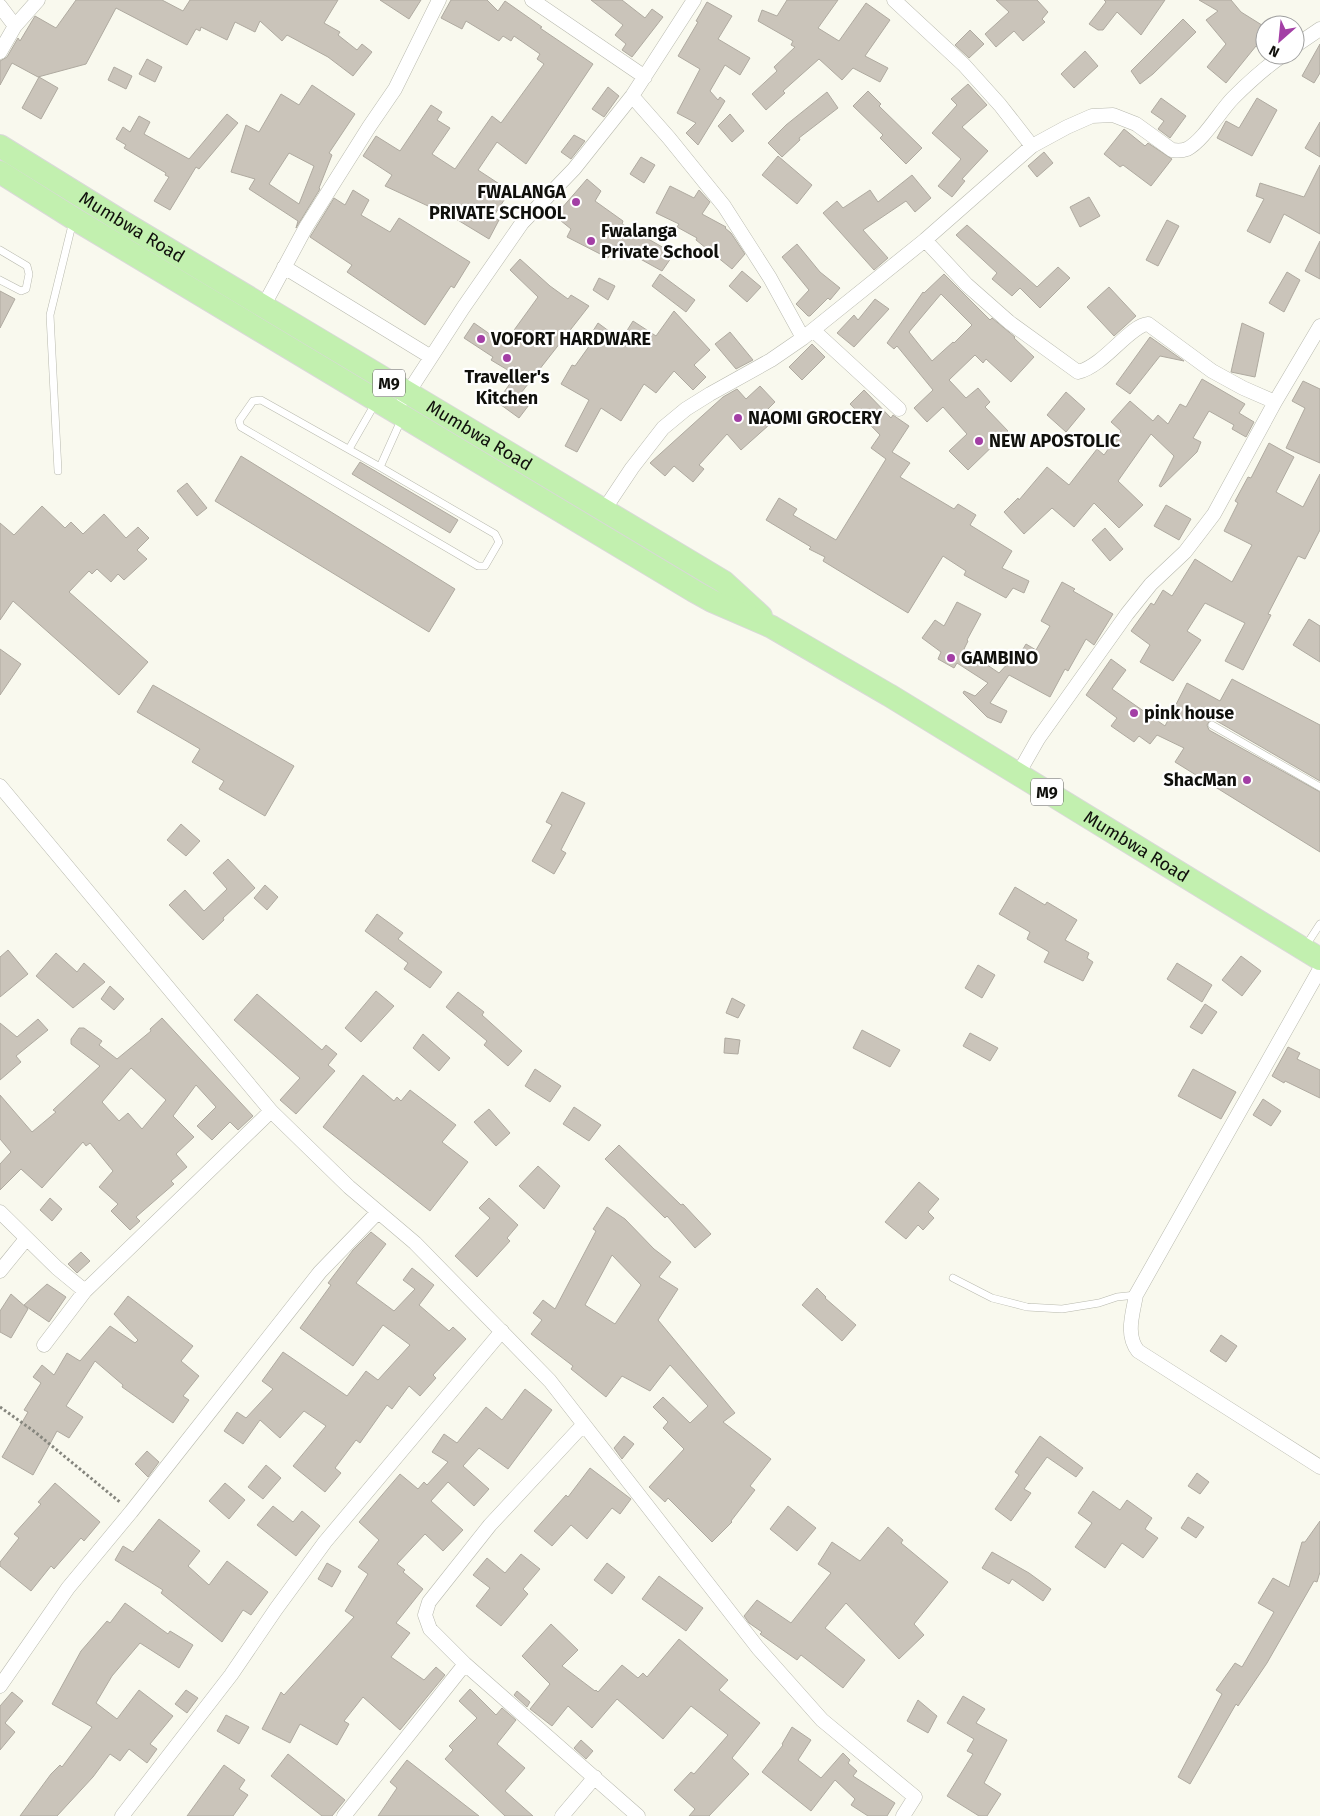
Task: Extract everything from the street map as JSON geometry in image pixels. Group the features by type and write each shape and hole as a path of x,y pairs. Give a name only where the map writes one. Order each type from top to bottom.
{"main road":[{"name":"Mumbwa Road","path":"0,146 264,307 396,405 604,510 724,582 772,627"},
{"name":"Mumbwa Road","path":"0,172 73,218 396,405 712,601 772,627 889,695 1312,954"}],"street":[{"path":"0,52 15,26 38,0"},
{"path":"264,307 299,238 326,193 396,88 439,0"},
{"path":"532,0 645,77"},
{"path":"396,405 522,223 574,169 632,96 694,0"},
{"path":"894,0 964,65 1000,105 1032,146"},
{"path":"0,6 15,26"},
{"path":"1305,39 1320,29"},
{"path":"604,510 632,468 663,428 686,409 771,360 808,334 925,240 1032,146 1092,116 1113,116 1136,124 1172,150 1187,149 1208,129 1233,98 1271,65"},
{"path":"632,96 724,206 808,334 899,409"},
{"path":"925,240 967,285 1009,322 1078,372 1087,370 1096,364 1134,331 1148,324 1212,371 1243,388 1275,402"},
{"path":"284,267 431,357"},
{"path":"1018,774 1038,739 1127,614 1151,584 1185,552 1214,514 1275,402 1320,326"},
{"path":"0,786 272,1111 349,1187 415,1243 550,1381 758,1648 822,1720 915,1798 903,1816"},
{"path":"1320,968 1136,1295 1131,1333 1132,1344 1138,1351 1320,1467"},
{"path":"44,1345 85,1292 272,1111"},
{"path":"0,1212 26,1239 85,1292"},
{"path":"0,1686 68,1588 131,1512 320,1272 378,1212"},
{"path":"0,1271 26,1239"},
{"path":"122,1816 231,1675 325,1542 502,1331"},
{"path":"583,1424 490,1525 429,1602 426,1615 430,1629 466,1664 638,1816"},
{"path":"344,1816 466,1664"},
{"path":"562,1816 595,1777"}],"lane":[{"path":"58,471 50,315 73,218"},
{"path":"0,250 27,266 29,274 26,289 21,291 0,280"},
{"path":"253,400 265,402 348,449 495,534 499,542 485,566 478,566 241,427 239,421 253,400"},
{"path":"348,449 396,405"},
{"path":"380,466 396,405"},
{"path":"1212,725 1320,787"},
{"path":"1312,954 1320,924"},
{"path":"953,1278 992,1298 1027,1307 1062,1309 1099,1303 1117,1297 1136,1295"}],"path":[{"path":"0,1407 36,1432 131,1512"}],"building":[{"path":"76,0 162,0 183,11 190,0 338,0 324,23 340,32 338,35 357,50 362,44 372,52 353,76 328,57 287,35 282,41 260,21 255,32 235,22 227,40 201,27 200,31 196,29 187,45 116,8 86,64 38,77 12,63 0,85 0,61 7,57 18,38 20,41 35,16 56,28"},
{"path":"380,0 421,0 409,19"},
{"path":"451,0 487,0 498,11 505,1 542,27 540,28 593,64 526,164 497,142 478,170 510,191 493,217 499,220 489,239 456,219 385,186 392,175 363,156 376,136 400,151 431,105 442,112 437,120 450,128 432,154 455,169 492,116 501,123 544,64 537,59 540,54 514,36 511,41 503,36 499,41 466,21 462,29 441,18"},
{"path":"591,0 622,0 645,18 652,9 663,17 632,57 622,50 626,44 615,35 623,25"},
{"path":"787,0 838,0 818,28 839,41 866,3 890,20 865,56 888,68 880,82 853,68 842,80 819,59 783,91 785,93 766,110 752,94 777,71 774,67 795,47 791,45 793,41 758,21 762,10 777,16"},
{"path":"996,0 1037,0 1048,12 1042,19 1045,22 1023,41 1014,31 996,47 985,34 1009,12"},
{"path":"1104,0 1165,0 1141,35 1117,12 1103,30 1098,30 1089,24 1106,2"},
{"path":"1199,0 1231,0 1241,12 1255,21 1255,47 1226,83 1207,67 1226,44 1206,20 1218,11"},
{"path":"707,2 732,16 718,39 750,58 740,75 725,65 710,91 718,100 720,97 725,101 698,145 686,133 696,123 677,113 700,69 678,56 698,22 696,21"},
{"path":"1183,19 1196,32 1153,74 1140,84 1131,71"},
{"path":"970,30 984,44 969,58 955,45"},
{"path":"1320,44 1320,73 1314,83 1302,76"},
{"path":"1085,51 1098,66 1074,88 1061,74"},
{"path":"147,59 162,67 155,82 139,74"},
{"path":"114,67 132,76 126,89 108,80"},
{"path":"39,77 58,88 41,119 22,108"},
{"path":"968,84 987,105 962,127 988,151 962,179 965,181 952,197 938,186 961,159 932,133 957,105 951,99"},
{"path":"312,85 355,114 329,153 332,155 320,189 296,228 298,221 249,189 255,179 231,172 246,125 259,132 281,94 299,105","holes":["289,153 314,166 299,204 269,184"]},
{"path":"608,87 619,96 604,117 592,109"},
{"path":"868,91 881,104 879,106 922,148 906,164 880,138 883,135 853,106"},
{"path":"827,92 838,108 799,138 800,140 782,157 768,143 786,125"},
{"path":"1161,98 1186,116 1170,138 1158,129 1164,121 1151,112"},
{"path":"1257,98 1277,110 1252,156 1217,138 1226,121 1239,128"},
{"path":"227,114 238,123 199,169 196,167 170,210 154,201 169,177 165,175 166,173 124,148 126,145 116,139 123,127 130,132 139,116 150,122 144,134 189,159"},
{"path":"730,114 744,131 732,142 718,126"},
{"path":"1320,122 1320,157 1305,148"},
{"path":"1124,129 1145,146 1148,143 1172,159 1151,186 1123,165 1120,167 1104,154"},
{"path":"574,135 585,141 571,159 561,152"},
{"path":"1044,152 1053,163 1037,177 1028,166"},
{"path":"778,156 812,185 797,204 762,175"},
{"path":"641,157 655,165 644,183 630,174"},
{"path":"1320,165 1320,234 1284,214 1270,243 1247,231 1264,199 1256,196 1260,183 1304,197"},
{"path":"912,175 931,198 915,212 906,201 863,230 888,258 874,270 823,213 837,201 843,208 870,190 878,202"},
{"path":"587,179 601,191 595,201 623,221 622,224 671,252 671,258 662,271 615,245 608,258 567,237 571,229 555,216"},
{"path":"670,186 694,198 699,190 710,202 702,214 726,227 745,254 732,269 696,240 697,238 677,227 679,224 656,213"},
{"path":"353,190 369,200 361,215 390,232 399,218 470,262 454,288 451,286 425,325 347,272 352,265 310,237 334,198 345,205"},
{"path":"1089,197 1100,216 1080,227 1070,207"},
{"path":"1167,220 1179,226 1158,266 1146,260"},
{"path":"967,225 1037,287 1058,267 1070,278 1040,308 1020,288 1012,296 992,279 997,273 956,235"},
{"path":"1320,241 1320,279 1305,271"},
{"path":"797,244 820,272 840,288 830,300 828,298 810,316 796,304 809,290 782,257"},
{"path":"520,259 550,286 568,299 571,295 589,306 521,393 532,401 519,418 497,402 516,375 491,360 493,357 464,338 474,323 504,344 538,297 510,270"},
{"path":"742,271 761,287 747,302 729,286"},
{"path":"1287,272 1300,280 1284,312 1269,303"},
{"path":"660,274 695,300 686,312 652,286"},
{"path":"944,274 990,320 992,318 1015,337 1034,357 1011,382 986,359 983,363 975,355 949,380 966,398 978,388 990,402 985,407 1008,431 968,470 949,451 967,434 943,407 927,422 914,408 933,390 897,346 894,349 887,343 924,293","holes":["941,294 972,325 932,361 909,332"]},
{"path":"599,278 615,286 608,300 593,290"},
{"path":"1109,287 1136,316 1114,336 1087,307"},
{"path":"0,291 15,299 0,328"},
{"path":"875,299 889,309 854,347 837,333 854,315 858,320"},
{"path":"674,311 710,350 694,365 706,377 693,390 674,371 656,393 644,384 621,421 601,408 577,452 565,446 589,400 561,384 572,365 575,366 590,345 586,342 598,323 621,340 633,321 656,336"},
{"path":"1242,323 1264,333 1255,377 1231,372"},
{"path":"730,332 753,360 736,369 715,344"},
{"path":"1150,337 1184,361 1160,356 1130,394 1116,384"},
{"path":"812,344 825,357 802,380 789,367"},
{"path":"1202,379 1245,404 1239,413 1254,422 1246,437 1232,429 1234,425 1209,411 1193,438 1201,442 1197,452 1161,487 1159,486 1174,456 1151,434 1118,481 1143,505 1119,528 1094,503 1074,527 1052,508 1024,534 1004,512 1018,498 1019,500 1047,467 1069,485 1097,449 1104,455 1121,431 1111,422 1130,401 1153,421 1158,415 1168,424 1180,404 1186,407"},
{"path":"1303,381 1320,389 1320,463 1286,448 1305,408 1292,401"},
{"path":"760,386 775,402 761,416 769,425 741,450 727,434 699,465 704,469 693,482 674,466 665,476 650,463 723,397 737,389 746,399"},
{"path":"864,390 891,418 893,415 909,426 892,452 910,463 900,477 954,509 958,504 976,515 970,525 1012,551 1002,568 1029,581 1024,593 1013,588 1006,598 964,575 966,571 943,556 908,613 823,561 825,557 809,549 811,547 766,520 779,498 797,509 793,515 836,540 886,459 871,448 880,435 850,404"},
{"path":"1066,392 1085,409 1066,432 1047,415"},
{"path":"1269,443 1294,457 1276,492 1303,507 1320,474 1320,530 1305,559 1298,556 1268,614 1271,615 1243,670 1225,661 1245,623 1205,603 1187,631 1201,640 1173,681 1140,662 1150,645 1131,631 1151,603 1154,605 1163,590 1172,596 1195,559 1232,582 1252,545 1224,531 1238,503 1235,501 1248,477 1251,478"},
{"path":"241,456 455,589 429,632 215,501"},
{"path":"360,462 458,520 450,533 352,474"},
{"path":"187,483 207,508 197,516 177,491"},
{"path":"1166,505 1191,519 1179,540 1154,526"},
{"path":"42,506 65,528 71,522 83,534 104,514 126,538 138,527 149,538 137,550 147,559 124,580 118,574 111,582 97,569 92,574 89,571 69,592 148,662 119,695 13,601 0,620 0,523 14,535"},
{"path":"1105,528 1123,549 1110,561 1092,540"},
{"path":"1062,582 1075,589 1073,591 1113,614 1094,645 1086,639 1068,671 1065,669 1050,697 1009,675 990,703 1007,711 1001,723 987,717 963,693 964,691 975,696 988,683 957,663 954,668 938,659 941,652 922,638 935,620 944,626 957,602 981,614 964,649 999,673 1012,659 1015,662 1026,644 1036,650 1050,626 1041,621"},
{"path":"1309,619 1320,626 1320,662 1293,645"},
{"path":"0,649 21,664 0,695"},
{"path":"1111,659 1126,670 1112,689 1165,726 1187,683 1220,701 1232,679 1320,725 1320,781 1215,720 1210,720 1207,725 1209,730 1320,792 1320,852 1175,762 1184,748 1157,735 1150,744 1139,736 1134,742 1111,726 1117,718 1086,695"},
{"path":"153,685 294,766 265,816 219,789 224,781 192,762 200,749 137,712"},
{"path":"562,792 585,803 561,850 566,853 554,874 532,861 552,825 546,822"},
{"path":"181,824 200,841 186,856 167,840"},
{"path":"228,859 255,888 203,940 169,905 185,890 204,911 227,889 213,873"},
{"path":"265,885 278,897 267,910 254,898"},
{"path":"1015,887 1045,905 1047,902 1077,920 1065,940 1089,953 1087,958 1093,962 1083,981 1044,962 1049,952 1027,939 1030,932 999,914"},
{"path":"377,914 403,933 398,939 442,972 430,988 404,969 408,963 365,931"},
{"path":"8,950 28,974 0,997 0,957"},
{"path":"56,953 77,972 84,963 105,982 73,1008 36,976"},
{"path":"1241,956 1261,971 1242,996 1222,980"},
{"path":"1177,963 1212,985 1202,1002 1167,979"},
{"path":"978,965 995,975 982,998 965,988"},
{"path":"110,986 124,999 114,1010 101,999"},
{"path":"376,991 394,1006 361,1042 345,1028"},
{"path":"458,992 484,1012 482,1015 522,1051 508,1066 484,1045 487,1041 446,1007"},
{"path":"257,994 322,1050 326,1045 337,1054 328,1065 335,1071 296,1114 280,1100 300,1078 234,1020"},
{"path":"732,998 745,1005 738,1018 726,1013"},
{"path":"1205,1004 1217,1012 1202,1034 1190,1027"},
{"path":"162,1018 253,1116 238,1130 230,1122 212,1140 197,1126 216,1107 196,1085 173,1116 194,1137 176,1154 187,1167 171,1181 174,1184 136,1217 140,1221 130,1230 111,1211 118,1204 99,1187 113,1171 90,1143 86,1146 83,1142 42,1188 21,1169 0,1190 0,1164 11,1152 0,1139 0,1095 32,1132 56,1112 53,1110 100,1066 71,1044 71,1039 79,1028 84,1028 102,1041 99,1045 117,1059 151,1031 150,1029","holes":["131,1068 166,1100 142,1129 128,1113 119,1121 102,1102"]},
{"path":"38,1019 48,1030 16,1056 21,1062 0,1080 0,1023 17,1037"},
{"path":"862,1030 900,1050 890,1067 853,1048"},
{"path":"970,1033 998,1048 990,1061 963,1046"},
{"path":"423,1034 450,1058 439,1071 413,1048"},
{"path":"725,1038 740,1040 738,1054 724,1053"},
{"path":"1288,1047 1300,1053 1297,1059 1320,1070 1320,1098 1272,1076"},
{"path":"535,1069 561,1086 550,1102 525,1086"},
{"path":"1193,1069 1236,1092 1221,1119 1178,1096"},
{"path":"363,1075 394,1101 397,1097 401,1101 410,1090 456,1125 442,1142 468,1162 430,1211 323,1127"},
{"path":"1263,1099 1281,1111 1271,1126 1253,1115"},
{"path":"574,1107 601,1125 589,1141 563,1124"},
{"path":"489,1109 510,1133 496,1146 474,1122"},
{"path":"619,1145 681,1205 683,1204 711,1234 695,1248 667,1216 665,1218 605,1159"},
{"path":"538,1166 560,1186 544,1209 519,1186"},
{"path":"919,1182 939,1199 928,1212 934,1218 923,1230 918,1225 906,1239 885,1222"},
{"path":"50,1198 62,1209 52,1221 40,1210"},
{"path":"489,1198 518,1225 507,1238 510,1241 477,1277 455,1256 490,1218 479,1208"},
{"path":"607,1207 625,1219 654,1249 671,1262 659,1277 678,1289 658,1320 735,1413 723,1422 771,1459 750,1486 755,1490 732,1522 712,1542 668,1498 665,1502 649,1487 684,1449 663,1428 668,1422 653,1407 663,1397 690,1423 708,1406 670,1365 650,1391 622,1376 606,1397 571,1369 573,1366 531,1334 542,1320 533,1313 543,1300 555,1309 596,1231 593,1229","holes":["612,1255 641,1285 615,1324 585,1305"]},
{"path":"371,1232 386,1244 356,1283 394,1311 415,1289 403,1280 412,1268 434,1285 419,1305 449,1331 453,1327 466,1339 433,1375 436,1378 420,1396 409,1386 392,1409 387,1405 360,1443 356,1440 335,1468 341,1473 325,1492 293,1466 326,1426 304,1411 280,1438 260,1420 243,1444 224,1431 237,1412 246,1418 273,1389 262,1381 283,1352 347,1396 366,1371 378,1380 410,1345 383,1325 353,1366 300,1328 331,1285 328,1283 353,1250"},
{"path":"81,1252 90,1261 77,1273 68,1264"},
{"path":"47,1284 66,1297 49,1322 24,1305"},
{"path":"817,1288 825,1298 856,1325 842,1341 802,1305"},
{"path":"11,1294 28,1309 11,1338 0,1332 0,1311"},
{"path":"128,1296 193,1346 181,1361 199,1376 183,1396 189,1400 173,1423 122,1387 123,1385 95,1361 66,1406 83,1417 69,1438 57,1431 33,1475 2,1457 28,1412 24,1410 41,1383 33,1377 42,1365 54,1375 67,1353 80,1361 110,1326 135,1343 138,1340 114,1314"},
{"path":"1221,1335 1237,1346 1226,1362 1210,1351"},
{"path":"525,1389 552,1410 508,1469 479,1448 463,1466 489,1489 474,1506 448,1482 431,1501 463,1530 443,1551 425,1534 397,1564 405,1570 403,1572 423,1589 396,1623 410,1633 391,1657 424,1680 436,1667 445,1675 400,1730 363,1697 344,1721 349,1724 337,1745 300,1724 290,1743 262,1729 281,1692 284,1695 354,1617 345,1611 368,1574 358,1567 379,1540 359,1522 400,1474 418,1489 424,1482 427,1485 448,1462 432,1452 444,1434 457,1443 486,1407 502,1420"},
{"path":"624,1436 634,1444 622,1459 614,1448"},
{"path":"1040,1436 1083,1468 1076,1477 1047,1457 1024,1489 1031,1493 1011,1521 995,1509 1019,1475 1015,1472"},
{"path":"147,1451 159,1462 148,1477 135,1464"},
{"path":"266,1465 281,1478 263,1499 248,1487"},
{"path":"590,1468 631,1499 620,1514 612,1508 587,1539 571,1525 552,1546 534,1531 566,1495 568,1497"},
{"path":"1197,1473 1209,1482 1200,1494 1188,1486"},
{"path":"55,1483 100,1522 84,1541 81,1538 54,1569 51,1566 31,1591 0,1566 0,1562 19,1538 14,1534 41,1504 38,1502"},
{"path":"225,1483 245,1500 229,1519 209,1501"},
{"path":"1093,1491 1120,1510 1127,1500 1152,1518 1145,1529 1158,1538 1143,1558 1122,1543 1105,1568 1075,1547 1092,1523 1078,1513"},
{"path":"273,1506 293,1522 302,1511 320,1526 296,1556 257,1525"},
{"path":"788,1506 816,1528 797,1551 770,1529"},
{"path":"1188,1517 1204,1527 1196,1538 1181,1528"},
{"path":"159,1519 200,1551 188,1566 209,1585 227,1561 268,1592 251,1615 243,1610 222,1642 161,1593 163,1590 115,1560 123,1546 133,1552"},
{"path":"1320,1521 1320,1572 1317,1582 1314,1581 1267,1663 1238,1706 1236,1704 1190,1784 1178,1777 1222,1694 1216,1690 1235,1663 1242,1667 1274,1612 1258,1603 1273,1578 1289,1587 1302,1542 1305,1542"},
{"path":"888,1527 903,1540 901,1543 948,1582 914,1624 924,1635 899,1659 846,1603 825,1628 865,1660 843,1688 801,1655 797,1660 760,1634 762,1632 749,1623 744,1616 757,1600 791,1623 831,1573 818,1564 832,1542 860,1561"},
{"path":"992,1552 1029,1573 1051,1589 1043,1601 1012,1579 1009,1584 982,1568"},
{"path":"521,1554 540,1569 523,1589 528,1594 501,1626 476,1606 490,1588 473,1575 487,1558 505,1573"},
{"path":"327,1563 341,1571 332,1587 318,1579"},
{"path":"607,1563 625,1577 612,1594 594,1580"},
{"path":"659,1576 703,1608 686,1631 642,1599"},
{"path":"125,1603 168,1634 170,1631 193,1645 179,1668 140,1643 112,1676 96,1703 117,1719 139,1690 173,1716 150,1744 157,1749 147,1763 129,1749 120,1761 110,1754 93,1777 57,1816 20,1816 51,1774 60,1765 62,1767 92,1727 52,1704 81,1651 107,1621 110,1623"},
{"path":"551,1624 578,1650 562,1666 598,1692 622,1665 638,1678 643,1673 647,1677 679,1639 728,1680 719,1690 760,1723 732,1758 749,1774 709,1816 689,1816 695,1809 674,1790 691,1772 694,1774 728,1735 691,1706 663,1739 617,1699 592,1728 568,1706 552,1726 530,1709 550,1684 522,1656"},
{"path":"470,1689 496,1715 502,1708 516,1720 497,1744 525,1768 505,1791 533,1816 505,1816 445,1759 453,1750 449,1746 477,1718 459,1701"},
{"path":"186,1690 198,1698 187,1713 175,1704"},
{"path":"517,1691 530,1702 527,1707 514,1695"},
{"path":"12,1692 23,1701 5,1723 15,1732 0,1750 0,1706"},
{"path":"963,1696 985,1709 976,1723 1007,1740 984,1783 1001,1794 987,1816 979,1816 947,1796 973,1754 967,1751 974,1739 947,1723"},
{"path":"918,1700 937,1716 928,1733 907,1721"},
{"path":"226,1715 249,1727 239,1744 217,1731"},
{"path":"792,1727 811,1740 798,1760 821,1778 843,1753 850,1760 848,1763 857,1771 853,1776 895,1803 887,1816 868,1816 851,1805 855,1799 835,1780 811,1811 762,1772 783,1745"},
{"path":"581,1740 593,1751 586,1759 574,1748"},
{"path":"288,1754 345,1800 332,1816 322,1816 271,1776"},
{"path":"407,1760 479,1816 378,1816 397,1788 390,1782"},
{"path":"224,1765 245,1780 239,1789 248,1795 233,1816 187,1816"}],"place":[{"name":"FWALANGA PRIVATE SCHOOL","path":"576,202"},
{"name":"Fwalanga Private School","path":"591,241"},
{"name":"VOFORT HARDWARE","path":"481,339"},
{"name":"Traveller's Kitchen","path":"507,358"},
{"name":"NAOMI GROCERY","path":"738,418"},
{"name":"NEW APOSTOLIC","path":"979,441"},
{"name":"GAMBINO","path":"951,658"},
{"name":"pink house","path":"1134,713"},
{"name":"ShacMan","path":"1247,780"}]}
